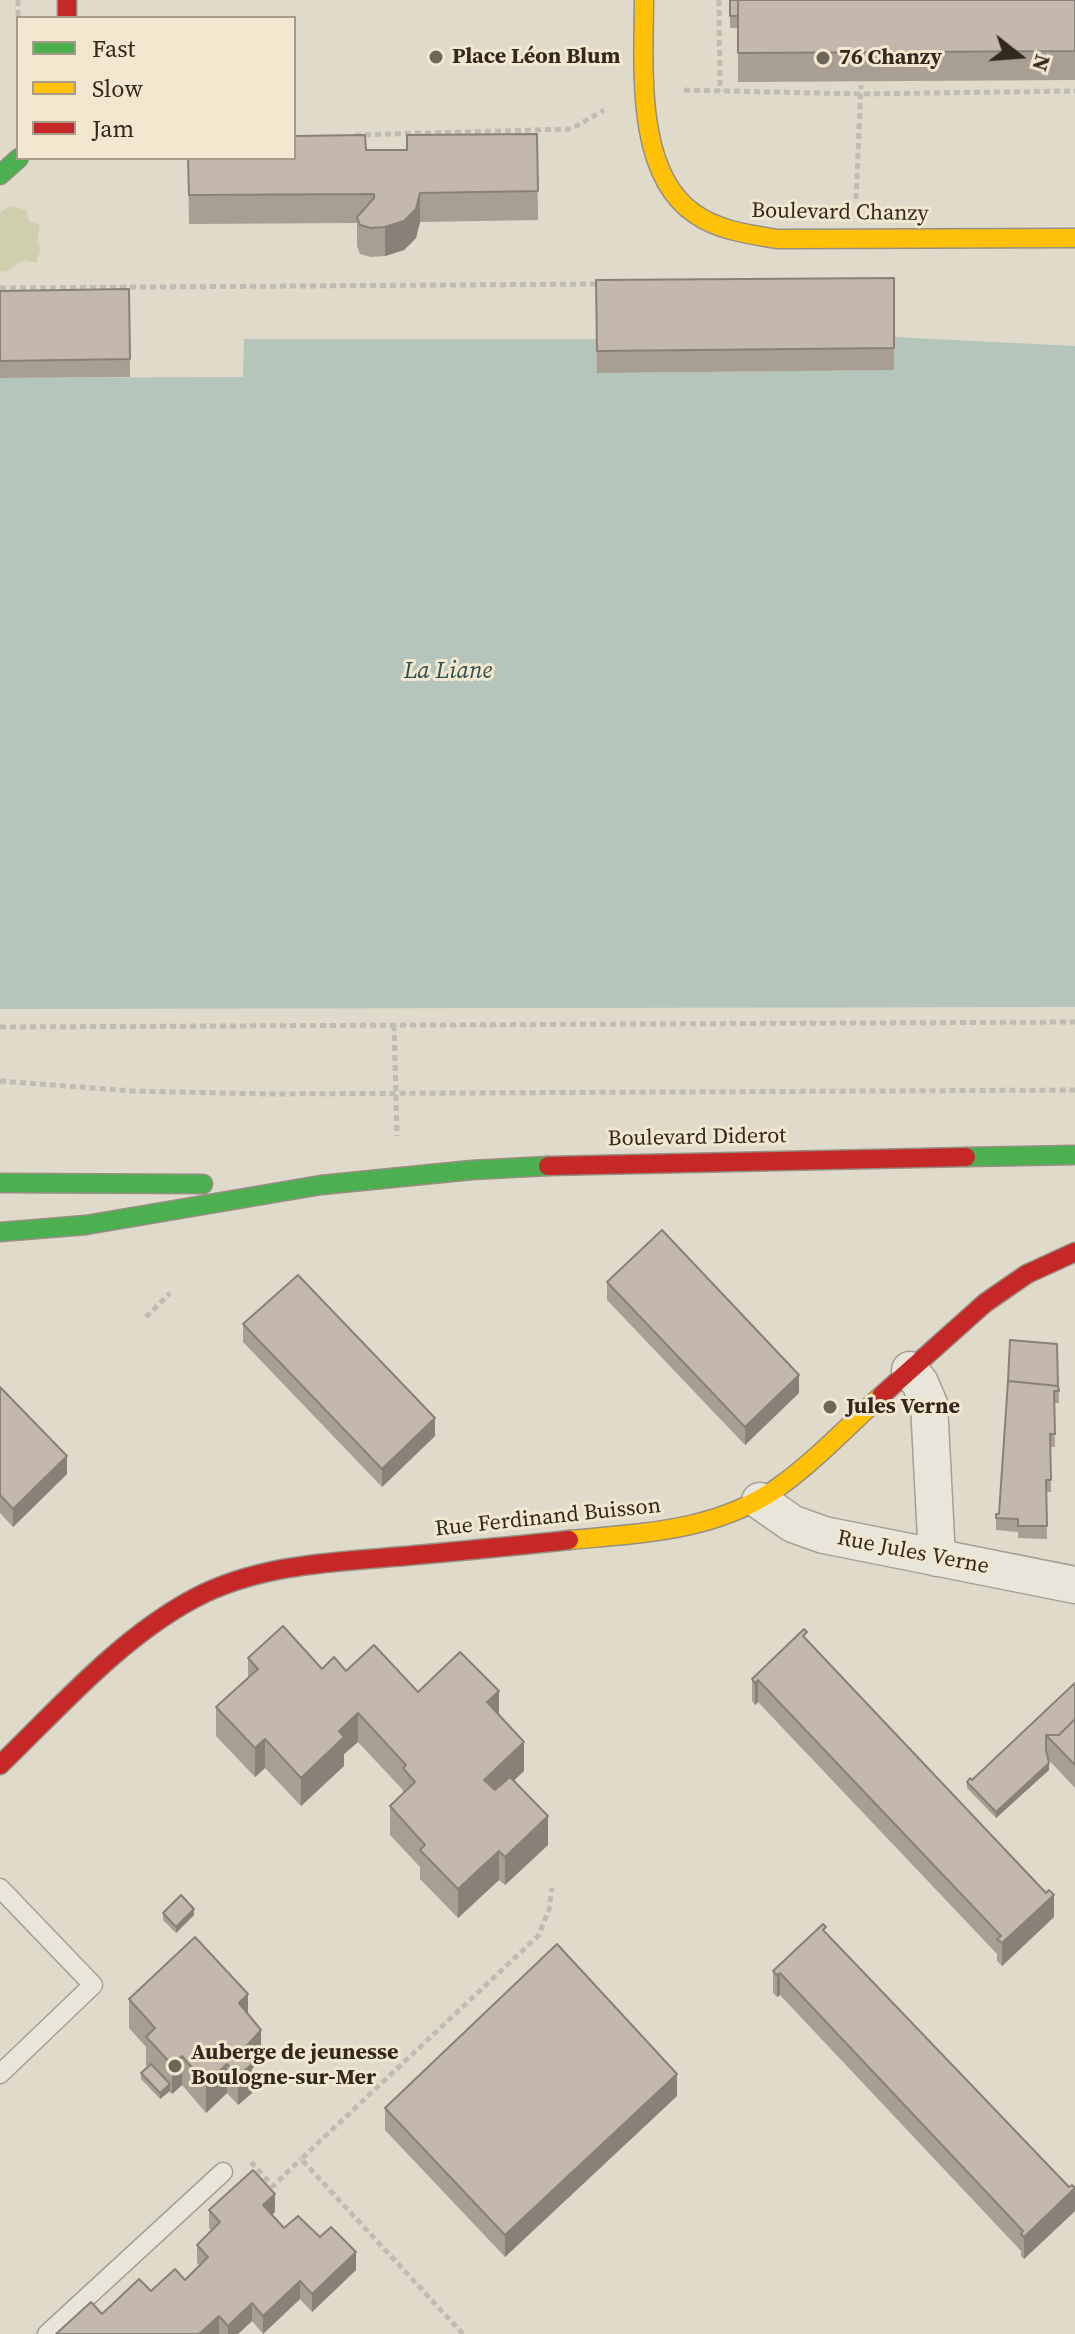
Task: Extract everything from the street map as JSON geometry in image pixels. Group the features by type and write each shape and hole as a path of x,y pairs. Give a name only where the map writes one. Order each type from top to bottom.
{"street":[{"name":"Boulevard Chanzy","path":"644,0 646,128 666,184 677,198 704,220 733,234 753,238 1075,238"},
{"path":"0,175 17,160"},
{"name":"Boulevard Diderot","path":"0,1232 86,1225 321,1185 472,1170 600,1164 1075,1155"},
{"name":"Boulevard Diderot","path":"0,1183 321,1185"},
{"name":"Rue Ferdinand Buisson","path":"0,1765 158,1622 192,1600 239,1580 337,1563 665,1531 728,1516 760,1501 791,1477 966,1319 1006,1288 1047,1263 1075,1252"},
{"path":"910,1370 929,1404 937,1558"},
{"name":"Rue Jules Verne","path":"760,1501 793,1524 824,1535 1075,1585"}],"lane":[{"path":"0,1888 93,1985 0,2074"},
{"path":"47,2334 223,2172"}],"path":[{"path":"719,0 720,91"},
{"path":"854,240 861,85"},
{"path":"340,136 571,129 644,88 861,94 1075,91"},
{"path":"0,288 611,284"},
{"path":"0,1027 1075,1022"},
{"path":"394,1025 399,1177"},
{"path":"0,1081 179,1092 1075,1090"},
{"path":"146,1317 170,1293"},
{"path":"463,2334 301,2159 538,1936 549,1910 552,1888"}],"green space":[{"path":"10,206 26,210 29,221 40,225 37,242 41,249 36,263 24,260 6,272 0,271 0,213"}],"water":[{"name":"La Liane","path":"894,337 1075,346 1075,1007 0,1009 0,378 243,377 244,339 597,339 598,373 894,370"}],"building":[{"path":"730,0 738,0 738,16 730,16"},
{"path":"738,0 1075,0 1075,51 738,53"},
{"path":"537,134 538,191 420,193 416,209 404,221 371,228 360,225 357,217 374,194 189,195 188,160 296,160 296,136 365,135 366,150 407,150 407,135"},
{"path":"894,278 894,348 597,351 596,280"},
{"path":"129,289 130,359 0,361 0,291"},
{"path":"662,1230 799,1375 745,1427 607,1282"},
{"path":"298,1275 435,1418 382,1469 243,1324"},
{"path":"1010,1340 1057,1344 1058,1386 1008,1381"},
{"path":"1008,1381 1058,1386 1059,1391 1054,1391 1055,1434 1050,1434 1051,1480 1046,1480 1047,1526 1018,1526 1018,1519 996,1518 999,1514"},
{"path":"0,1387 67,1456 13,1509 0,1495"},
{"path":"283,1626 322,1669 334,1657 346,1671 374,1645 418,1692 460,1652 499,1691 487,1702 524,1742 484,1780 495,1790 510,1777 548,1816 505,1857 499,1851 458,1889 420,1850 425,1845 390,1806 415,1782 403,1768 406,1765 358,1713 339,1731 344,1737 301,1778 265,1739 255,1748 216,1707 258,1669 248,1658"},
{"path":"804,1629 807,1632 803,1636 1046,1893 1049,1890 1054,1895 1002,1943 997,1939 1001,1936 758,1680 755,1683 752,1679"},
{"path":"1075,1683 1075,1719 1059,1735 1046,1735 1049,1763 996,1812 967,1782"},
{"path":"1075,1719 1075,1765 1046,1735 1059,1735"},
{"path":"181,1895 194,1909 176,1927 163,1913"},
{"path":"823,1924 826,1927 823,1930 1069,2187 1072,2185 1075,2188 1024,2237 1021,2234 1023,2231 780,1973 777,1975 773,1971"},
{"path":"195,1937 248,1994 239,2003 261,2030 242,2051 252,2064 238,2076 227,2064 206,2084 182,2056 172,2065 146,2037 155,2028 129,1999"},
{"path":"557,1944 677,2074 505,2235 385,2108"},
{"path":"151,2064 170,2084 160,2093 141,2073"},
{"path":"253,2170 275,2194 263,2205 284,2228 298,2216 320,2237 331,2227 356,2252 312,2294 300,2281 263,2316 252,2303 228,2326 219,2316 199,2334 56,2334 91,2302 102,2314 139,2279 151,2291 175,2269 185,2280 208,2257 197,2245 220,2222 209,2210"}],"traffic: fast":[{"path":"0,175 17,160"},
{"path":"966,1157 1075,1155"},
{"path":"0,1232 86,1225 321,1185 548,1166"},
{"path":"0,1183 203,1184"}],"traffic: slow":[{"path":"644,0 644,85 652,145 661,172 675,196 705,220 734,231 777,239 1075,238"},
{"path":"569,1540 679,1527 706,1521 756,1501 793,1476 881,1396"}],"traffic: jam":[{"path":"67,0 67,16"},
{"path":"548,1166 966,1157"},
{"path":"881,1396 985,1303 1027,1274 1075,1252"},
{"path":"0,1765 115,1654 166,1615 218,1587 297,1567 569,1540"}],"place":[{"name":"Place Léon Blum","path":"436,57"},
{"name":"76 Chanzy","path":"823,58"},
{"name":"Jules Verne","path":"830,1407"},
{"name":"Auberge de jeunesse Boulogne-sur-Mer","path":"175,2066"}]}
